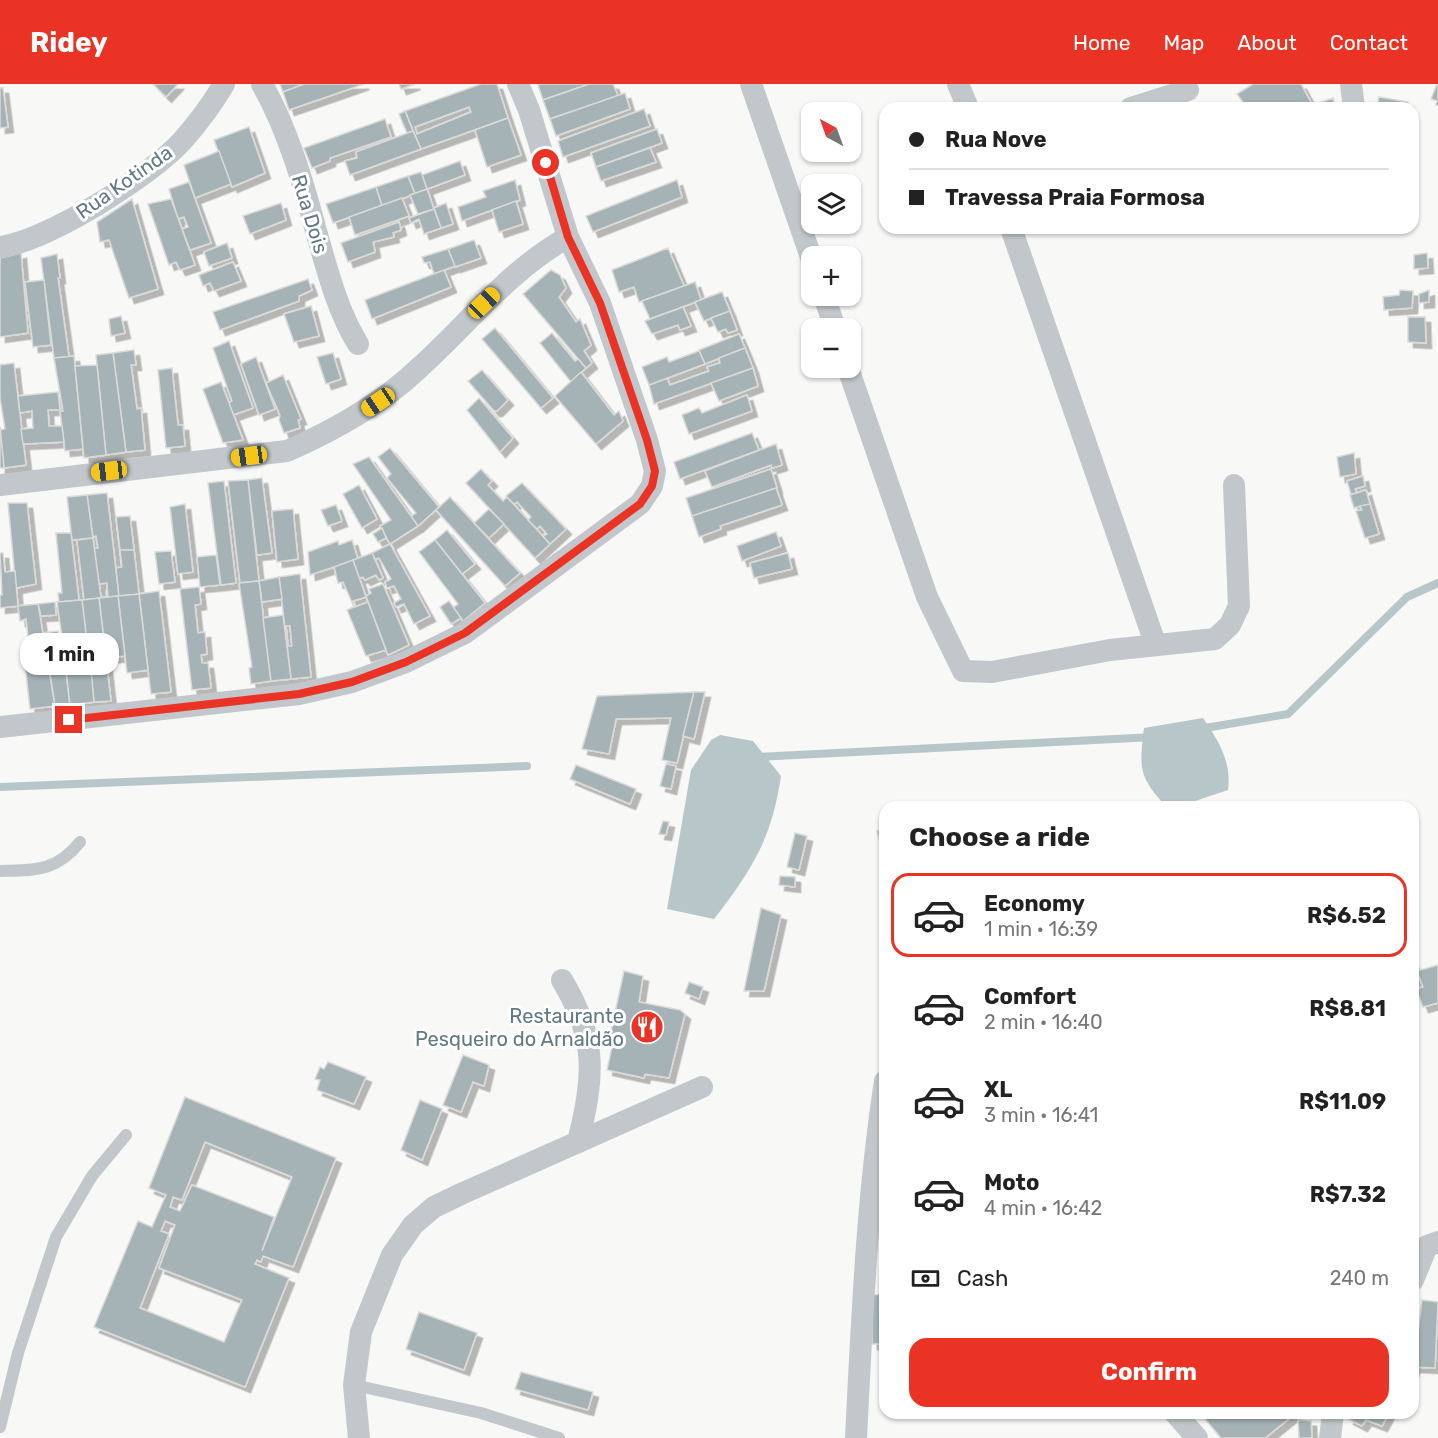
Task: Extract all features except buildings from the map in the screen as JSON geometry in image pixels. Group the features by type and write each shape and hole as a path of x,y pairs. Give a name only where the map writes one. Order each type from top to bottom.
{"street":[{"name":"Rua Kotinda","path":"0,247 39,234 93,208 132,181 182,142 224,84"},
{"name":"Rua Dois","path":"262,84 275,106 313,219 331,283 358,344"},
{"path":"0,727 299,694 352,682 406,662 465,633 640,504 652,486 655,471 647,440 600,303 568,237 529,110 518,84"},
{"path":"751,84 807,246"},
{"path":"958,84 966,102"},
{"path":"1352,84 1354,102"},
{"path":"1150,102 1188,90"},
{"path":"1013,234 1155,643"},
{"path":"0,485 287,451 328,433 378,402 418,370 514,274 541,252 568,237"},
{"path":"851,378 927,597 963,671 992,672 1155,643 1215,639 1230,624 1239,606 1234,485"},
{"path":"562,980 579,1009 587,1037 590,1072 587,1106 578,1142"},
{"path":"358,1438 354,1386 361,1332 392,1255 413,1225 434,1207 452,1198 702,1087"},
{"path":"856,1438 862,1299 879,1121"},
{"path":"1419,1265 1427,1246 1438,1242"},
{"path":"1180,1419 1197,1438"},
{"path":"1330,1438 1332,1419"}],"lane":[{"path":"0,871 38,870 56,865 70,855 80,842"},
{"path":"0,1427 18,1353 56,1237 92,1176 126,1135"},
{"path":"354,1386 481,1413 559,1438"}],"shaded area":[{"path":"1203,718 1223,752 1228,770 1228,790 1195,801 1161,801 1149,785 1142,769 1144,728"},
{"path":"720,735 753,741 781,776 766,836 750,869 714,919 667,909 691,770 711,740"}],"waterway":[{"path":"1199,729 1288,714 1407,597 1438,583"},
{"path":"756,757 1154,737"},
{"path":"0,787 527,766"}],"place":[{"name":"Restaurante Pesqueiro do Arnaldão","path":"647,1027"}],"route":[{"path":"69,720 299,694 352,682 406,662 465,633 640,504 652,486 655,471 647,440 600,303 568,237 546,163"}]}
